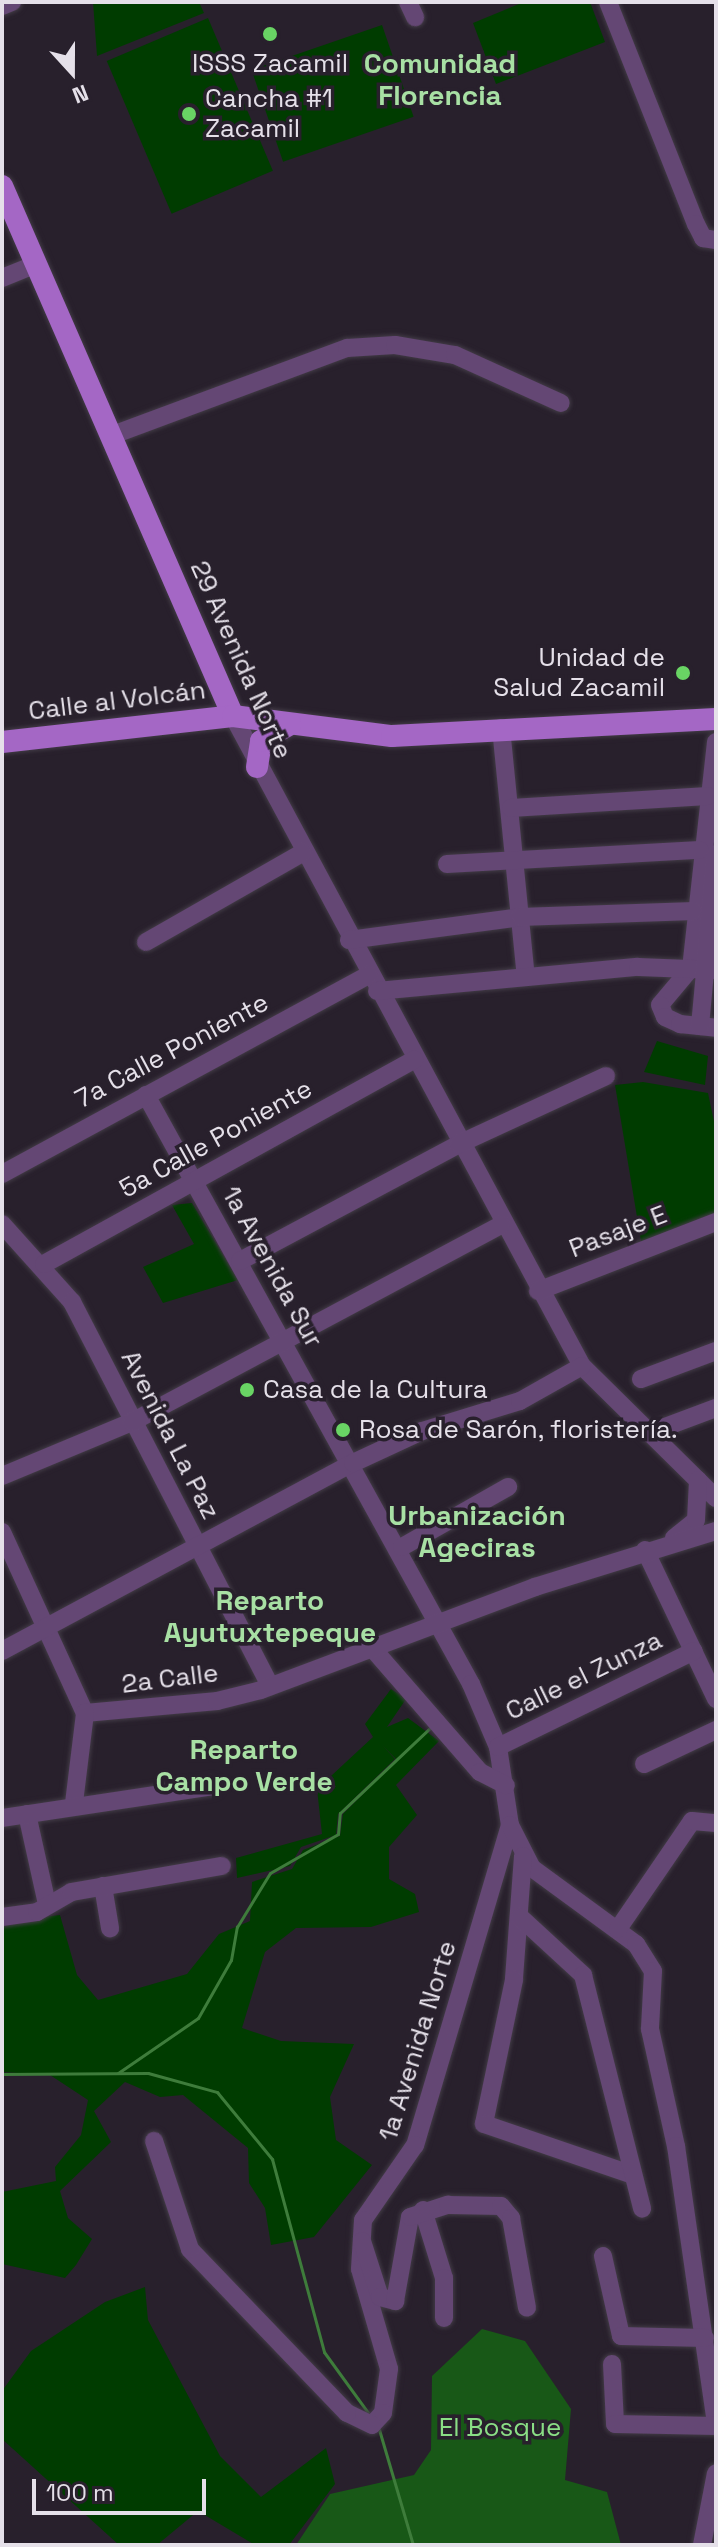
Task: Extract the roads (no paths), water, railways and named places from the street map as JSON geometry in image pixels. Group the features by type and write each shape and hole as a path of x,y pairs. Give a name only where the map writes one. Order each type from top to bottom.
{"main road":[{"name":"29 Avenida Norte","path":"3,190 233,716"},
{"name":"Calle al Volcán","path":"2,742 233,716 392,736 716,719"},
{"path":"257,767 261,741 291,724"}],"street":[{"path":"2,6 12,2"},
{"path":"608,2 696,224 703,238 716,240"},
{"path":"2,278 36,264"},
{"path":"110,436 274,372 347,348 381,346 455,355 561,403"},
{"name":"29 Avenida Norte","path":"233,716 302,853 501,1225 582,1366 716,1498"},
{"path":"501,728 526,977"},
{"path":"704,969 660,1005 665,1017 708,1027 704,969 708,796 716,742"},
{"path":"511,808 708,796"},
{"path":"447,864 516,864 708,852"},
{"path":"146,942 302,853"},
{"path":"349,940 521,917 706,912"},
{"path":"372,983 704,969"},
{"name":"7a Calle Poniente","path":"2,1174 146,1095 372,983"},
{"name":"5a Calle Poniente","path":"44,1264 414,1060"},
{"path":"240,1261 459,1144 606,1076"},
{"name":"1a Avenida Sur","path":"146,1095 353,1463"},
{"name":"Pasaje E","path":"538,1291 716,1222"},
{"name":"Avenida La Paz","path":"2,1224 44,1264 72,1302 270,1686"},
{"path":"2,1476 132,1422 501,1225"},
{"path":"641,1379 716,1351"},
{"path":"2,1651 353,1463 422,1431 520,1401 582,1366"},
{"path":"649,1433 716,1408"},
{"name":"1a Avenida Norte","path":"154,2141 190,2249 347,2413 378,2419 389,2369 360,2269 360,2235 369,2207 415,2145 510,1825 498,1747 402,1547 353,1463"},
{"path":"654,1547 696,1520 698,1480"},
{"path":"402,1547 508,1487"},
{"path":"654,1547 716,1531"},
{"path":"2,1532 85,1713 74,1803"},
{"path":"654,1547 716,1699"},
{"name":"2a Calle","path":"85,1713 217,1701 270,1686 654,1547"},
{"path":"373,1649 480,1772 506,1785"},
{"name":"Calle el Zunza","path":"498,1747 694,1651"},
{"path":"644,1764 716,1730"},
{"path":"2,1818 74,1803 213,1786"},
{"path":"27,1814 47,1904"},
{"path":"618,1929 692,1821 716,1823"},
{"path":"510,1825 523,1856 549,1883 618,1929 653,1971 650,2029 676,2146 716,2425 615,2424 612,2364"},
{"path":"523,1856 520,1917 484,2124 633,2175"},
{"path":"2,1917 103,1886 222,1866"},
{"path":"103,1886 110,1928"},
{"path":"520,1917 583,1975 642,2209"},
{"path":"360,2235 380,2297 395,2301 405,2224 423,2210 501,2206 511,2218 527,2308"},
{"path":"423,2210 444,2278 444,2318"},
{"path":"603,2256 621,2336 705,2338"},
{"path":"702,2545 716,2473"}],"waterway":[{"path":"118,2073 198,2018 231,1960 237,1927 270,1873 338,1834 340,1813 431,1727"},
{"path":"2,2074 148,2073 217,2092 272,2159 324,2352 369,2414"},
{"path":"378,2426 413,2545"}],"place":[{"name":"ISSS Zacamil","path":"270,34"},
{"name":"Cancha #1 Zacamil","path":"189,114"},
{"name":"Unidad de Salud Zacamil","path":"683,673"},
{"name":"Casa de la Cultura","path":"247,1390"},
{"name":"Rosa de Sarón, floristería.","path":"343,1430"}],"district":[{"name":"Comunidad Florencia","path":"440,79"},
{"name":"Urbanización Ageciras","path":"477,1531"},
{"name":"Reparto Ayutuxtepeque","path":"270,1616"},
{"name":"Reparto Campo Verde","path":"244,1765"}],"park label":[{"name":"El Bosque","path":"500,2428"}]}
